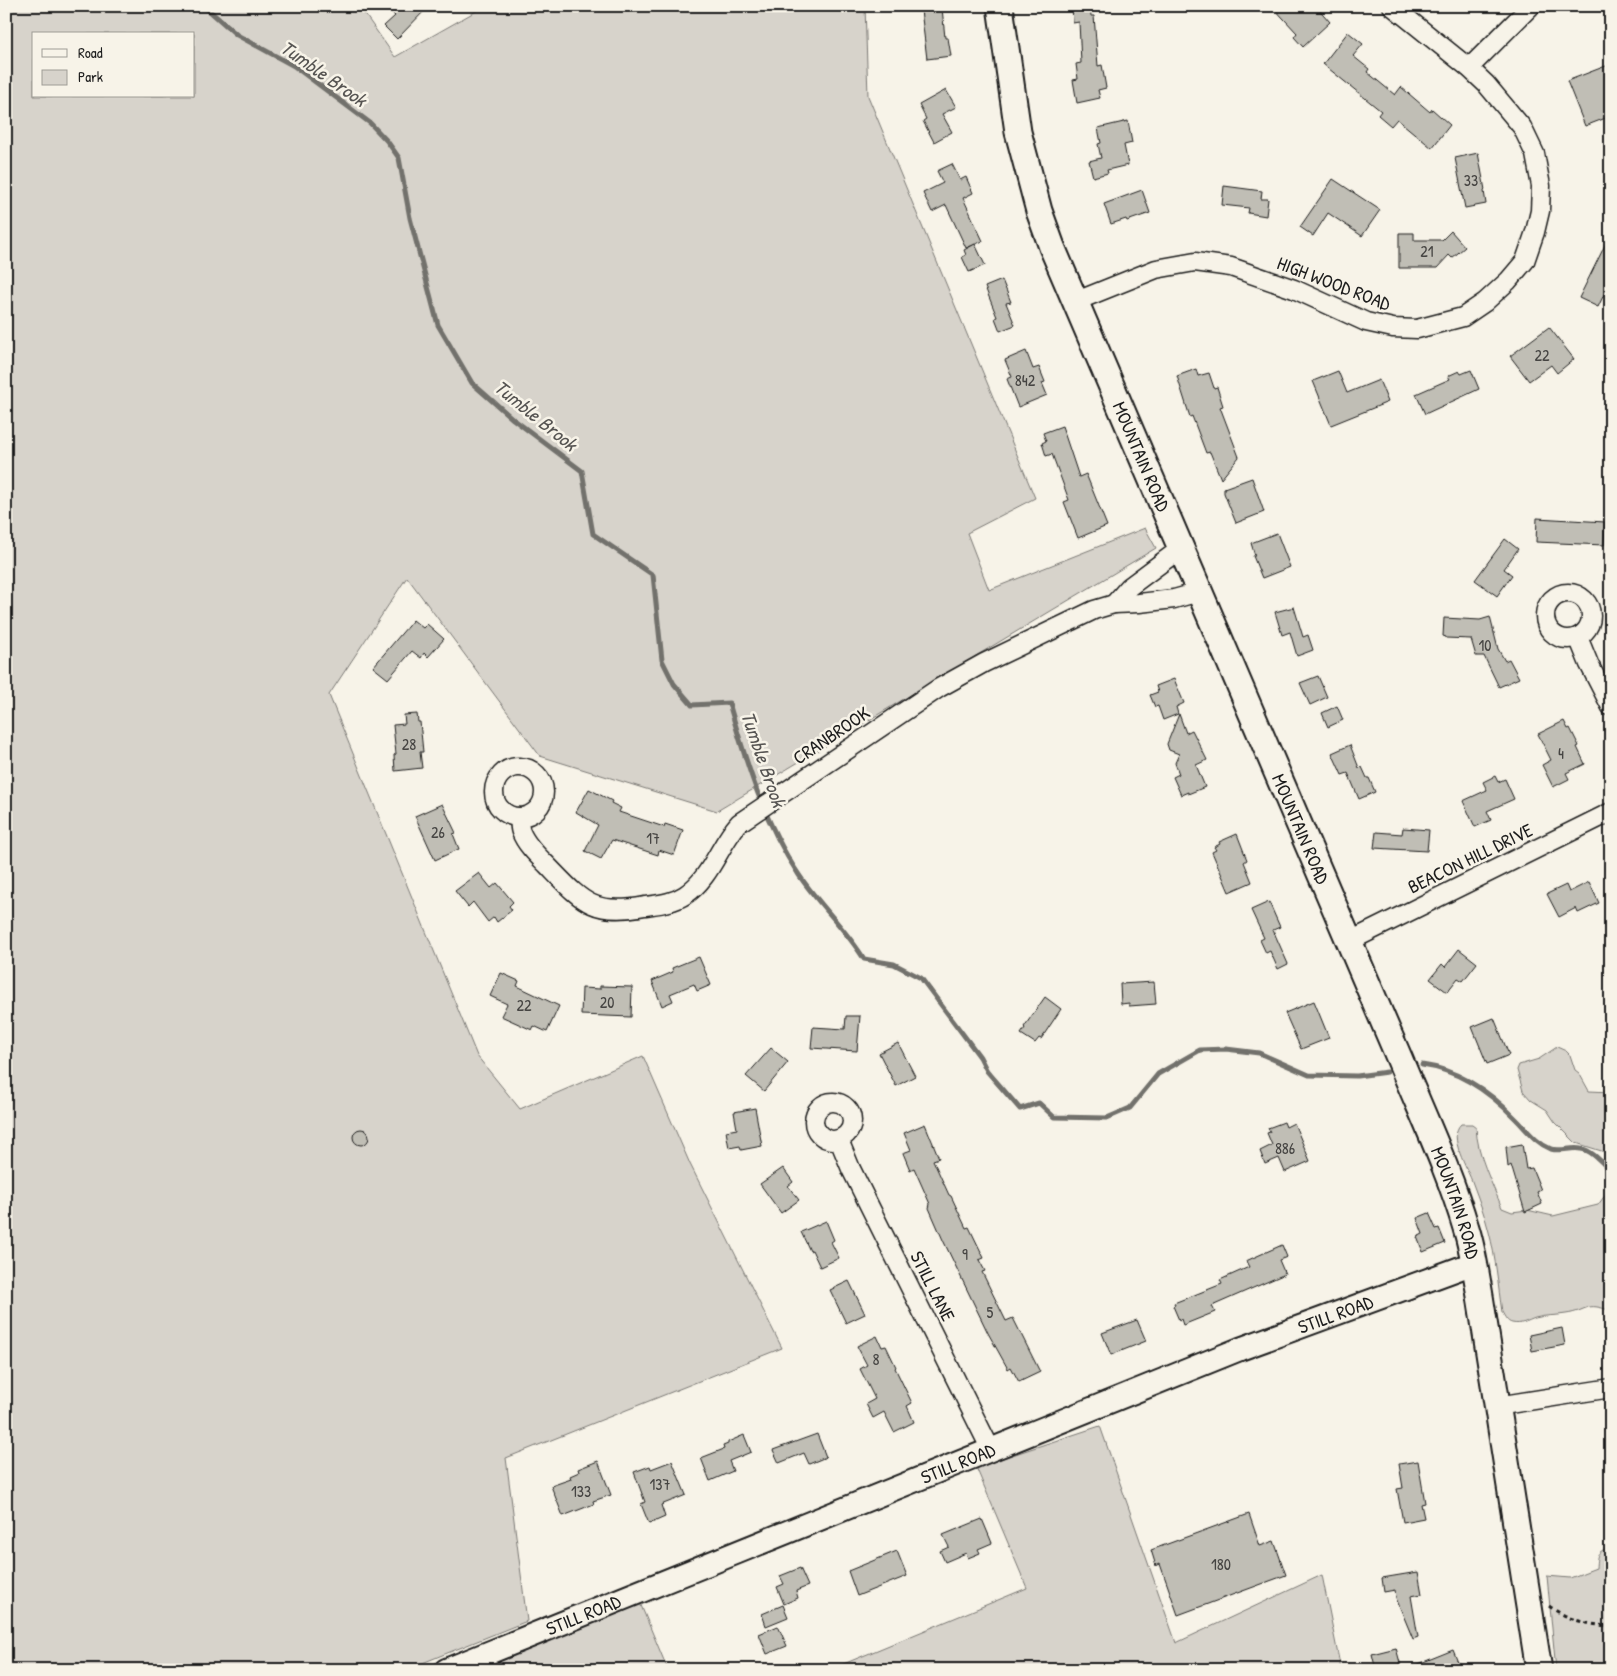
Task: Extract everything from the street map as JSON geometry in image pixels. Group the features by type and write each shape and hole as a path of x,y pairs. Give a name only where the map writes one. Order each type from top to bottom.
{"main road":[{"name":"MOUNTAIN ROAD","path":"1000,6 1018,132 1039,211 1074,302 1451,1182 1467,1230 1498,1406 1539,1670"}],"street":[{"name":"HIGH WOOD ROAD","path":"1074,302 1156,269 1195,262 1231,267 1294,289 1366,322 1394,328 1417,329 1463,317 1508,281 1525,261 1540,211 1541,186 1535,154 1522,127 1469,68 1392,6"},
{"path":"1469,68 1531,6"},
{"name":"CRANBROOK","path":"1114,604 1130,587 1180,548"},
{"name":"CRANBROOK","path":"519,817 520,832 533,850 575,894 602,909 627,910 669,902 682,897 693,889 709,870 730,833 739,823 939,688 984,663 1094,610 1114,604 1174,599 1199,592"},
{"path":"1578,637 1589,664 1611,707"},
{"name":"BEACON HILL DRIVE","path":"1348,942 1611,812"},
{"name":"STILL LANE","path":"839,1140 851,1169 991,1450"},
{"name":"STILL ROAD","path":"446,1670 1240,1349 1474,1263"},
{"path":"1498,1406 1611,1388"}],"path":[{"path":"1528,1599 1542,1601 1556,1612 1584,1624 1611,1626"}],"green space":[{"path":"6,6 359,6 395,57 485,6 865,6 868,96 1035,498 967,533 989,590 1145,528 1156,548 717,811 540,756 407,577 329,695 477,1056 520,1109 643,1056 690,1164 782,1348 506,1458 527,1621 405,1670 6,1670"},
{"path":"1557,1047 1570,1055 1575,1070 1579,1073 1589,1091 1611,1092 1611,1154 1576,1143 1555,1122 1547,1110 1531,1100 1523,1091 1517,1070 1519,1065 1539,1059"},
{"path":"1461,1124 1472,1124 1476,1127 1482,1158 1502,1208 1512,1212 1527,1210 1553,1216 1598,1205 1611,1187 1611,1311 1591,1307 1573,1313 1539,1317 1521,1323 1512,1323 1506,1319 1502,1312 1495,1262 1487,1226 1457,1145 1457,1130"},
{"path":"1100,1426 1176,1643 1322,1575 1341,1670 829,1670 1027,1588 976,1467"},
{"path":"1611,1546 1611,1670 1556,1670 1547,1576 1570,1578 1596,1568 1599,1554"},
{"path":"640,1603 668,1670 475,1670"}],"building":[{"path":"385,6 429,6 397,39 384,26 395,16"},
{"path":"1072,6 1090,6 1091,16 1094,16 1098,66 1102,65 1106,88 1098,90 1100,98 1077,103 1073,80 1078,79 1076,64 1081,63 1079,22 1073,23"},
{"path":"1272,6 1316,6 1330,22 1303,47 1294,37 1297,33"},
{"path":"942,8 945,38 948,38 951,56 927,59 921,10"},
{"path":"1348,32 1363,44 1353,56 1369,69 1367,72 1395,95 1401,87 1430,112 1432,109 1450,125 1432,148 1397,119 1391,126 1378,115 1381,111 1323,64"},
{"path":"1611,64 1611,116 1585,126 1567,81"},
{"path":"946,90 956,107 942,114 952,132 934,142 923,121 926,119 919,105"},
{"path":"1128,121 1132,143 1124,145 1128,165 1107,170 1108,173 1093,177 1089,161 1101,158 1098,144 1101,143 1098,128"},
{"path":"1478,153 1486,204 1465,208 1455,158"},
{"path":"952,164 960,180 966,177 973,193 963,198 983,241 966,248 946,205 932,212 923,193 943,183 937,171"},
{"path":"1333,179 1380,210 1362,236 1328,213 1313,236 1300,227"},
{"path":"1224,186 1262,191 1261,199 1268,199 1266,216 1248,213 1249,208 1222,205"},
{"path":"1142,190 1150,213 1111,224 1104,204"},
{"path":"1451,231 1465,247 1452,258 1449,255 1437,268 1399,268 1399,233 1414,233 1414,240 1442,240"},
{"path":"1611,233 1611,280 1598,307 1579,298"},
{"path":"975,244 985,265 969,272 962,257 966,255 964,250"},
{"path":"1002,280 1011,302 1006,303 1015,325 1000,331 995,318 997,317 985,287"},
{"path":"1549,327 1574,359 1557,373 1551,365 1529,381 1510,356"},
{"path":"1026,351 1033,369 1039,367 1045,382 1042,383 1047,395 1018,407 1007,379 1012,377 1005,360"},
{"path":"1196,369 1198,376 1209,373 1214,388 1217,387 1223,406 1220,407 1239,457 1221,479 1210,452 1206,453 1192,416 1190,417 1177,376"},
{"path":"1471,370 1479,389 1425,414 1416,394 1450,379 1448,376 1459,371 1461,374"},
{"path":"1338,371 1347,393 1379,380 1388,402 1331,425 1313,381"},
{"path":"1062,426 1079,477 1086,474 1107,526 1078,538 1064,502 1069,500 1052,454 1046,456 1042,443 1046,441 1043,433"},
{"path":"1252,478 1264,512 1236,523 1224,493 1224,488"},
{"path":"1537,518 1605,522 1604,545 1536,542"},
{"path":"1277,533 1290,567 1262,578 1253,556 1255,556 1251,543"},
{"path":"1505,539 1518,549 1504,569 1512,575 1497,596 1475,580"},
{"path":"1294,607 1303,637 1308,635 1313,650 1297,656 1290,632 1282,635 1275,612"},
{"path":"1490,617 1498,649 1505,661 1509,659 1519,678 1499,687 1484,656 1476,656 1471,639 1446,638 1443,636 1444,618 1480,620"},
{"path":"413,620 423,628 427,624 444,639 428,657 424,653 421,658 412,651 388,679 373,667"},
{"path":"1318,676 1327,697 1310,705 1300,683"},
{"path":"1174,679 1184,703 1176,707 1178,714 1163,720 1158,706 1155,707 1150,695 1158,692 1156,686"},
{"path":"1337,706 1343,720 1328,727 1322,713"},
{"path":"417,714 418,722 420,722 423,752 420,752 422,768 395,771 394,755 396,754 393,725 405,724 404,715"},
{"path":"1179,714 1186,733 1192,730 1207,760 1196,765 1205,787 1181,795 1173,777 1179,774 1175,763 1179,754 1169,750 1167,744"},
{"path":"1564,721 1568,729 1570,728 1579,746 1577,747 1585,764 1566,773 1569,779 1553,787 1542,765 1551,760 1538,734"},
{"path":"1350,745 1359,768 1362,767 1375,792 1359,799 1348,773 1342,775 1332,753"},
{"path":"1495,776 1498,782 1505,779 1514,799 1487,811 1491,820 1475,827 1463,801 1487,790 1483,782"},
{"path":"589,789 612,801 611,803 621,808 619,812 664,827 665,824 683,830 674,855 659,850 658,855 612,840 601,859 585,851 598,825 576,812"},
{"path":"442,804 456,833 453,834 459,849 435,860 415,816"},
{"path":"1403,828 1429,830 1427,851 1374,848 1376,832 1402,834"},
{"path":"1237,834 1247,860 1244,862 1252,882 1229,892 1212,852 1216,850 1214,847 1220,844 1219,842"},
{"path":"479,873 491,888 497,883 513,902 509,906 512,910 497,922 494,917 488,922 473,902 468,907 455,891"},
{"path":"1589,882 1599,903 1578,913 1576,908 1559,917 1547,894 1566,885 1569,892"},
{"path":"1269,902 1280,927 1273,930 1288,964 1278,969 1270,951 1266,953 1260,940 1264,938 1251,910"},
{"path":"1459,949 1477,963 1463,981 1458,978 1447,992 1430,979 1442,964 1445,967"},
{"path":"699,957 711,985 697,991 694,984 670,994 673,1001 662,1006 652,981 673,972 672,968"},
{"path":"501,973 519,981 517,986 559,1006 547,1032 534,1026 532,1030 501,1016 507,1004 490,996"},
{"path":"1154,982 1156,1004 1129,1006 1129,1003 1121,1004 1120,984"},
{"path":"600,986 632,987 631,1017 581,1015 582,988 600,989"},
{"path":"1045,997 1061,1009 1041,1039 1039,1038 1035,1043 1021,1034"},
{"path":"1314,1001 1329,1038 1301,1049 1285,1013"},
{"path":"846,1016 860,1016 857,1051 811,1048 813,1027 845,1029"},
{"path":"1494,1018 1509,1055 1487,1064 1472,1027"},
{"path":"898,1043 915,1076 896,1086 879,1053"},
{"path":"771,1048 788,1062 764,1091 746,1076"},
{"path":"755,1108 762,1146 741,1150 740,1146 729,1148 726,1131 737,1129 734,1112"},
{"path":"1284,1122 1286,1127 1294,1123 1310,1161 1285,1172 1279,1158 1265,1164 1260,1151 1272,1145 1267,1133 1270,1132 1268,1128"},
{"path":"925,1124 939,1158 933,1160 966,1228 969,1227 984,1258 979,1260 985,1271 982,1272 1006,1321 1013,1318 1040,1372 1019,1382 1011,1367 1008,1369 988,1333 943,1240 914,1168 910,1170 903,1153 911,1150 904,1133"},
{"path":"361,1129 367,1131 369,1137 367,1143 361,1145 355,1143 353,1137 355,1131"},
{"path":"1522,1144 1526,1169 1532,1168 1541,1190 1537,1192 1542,1204 1525,1212 1511,1165 1508,1167 1506,1147"},
{"path":"783,1168 793,1182 788,1186 799,1200 781,1213 760,1184"},
{"path":"1429,1213 1436,1229 1439,1228 1445,1243 1423,1252 1417,1237 1423,1234 1417,1218"},
{"path":"826,1221 834,1240 831,1242 839,1258 820,1267 801,1232"},
{"path":"1282,1245 1287,1257 1279,1260 1285,1274 1212,1306 1215,1312 1183,1325 1181,1319 1179,1320 1173,1306 1175,1305 1174,1303 1222,1284 1220,1280 1249,1267 1246,1261"},
{"path":"849,1281 865,1314 846,1323 830,1290"},
{"path":"1137,1320 1146,1341 1111,1355 1102,1333"},
{"path":"1562,1328 1565,1345 1532,1351 1529,1335"},
{"path":"877,1336 882,1347 886,1346 912,1403 907,1406 914,1422 894,1432 884,1412 873,1418 866,1404 875,1399 860,1369 867,1365 857,1346"},
{"path":"817,1434 826,1457 809,1464 804,1453 779,1463 773,1450"},
{"path":"744,1435 751,1452 729,1461 733,1471 710,1481 701,1458 724,1449 723,1446 728,1444 728,1442"},
{"path":"598,1461 611,1495 593,1501 594,1504 563,1516 551,1486 571,1479 570,1476 579,1472 578,1469"},
{"path":"672,1461 686,1495 661,1505 665,1517 649,1524 641,1504 645,1502 634,1472 650,1466 651,1469"},
{"path":"1418,1461 1425,1503 1421,1504 1424,1518 1403,1522 1397,1489 1403,1488 1399,1464"},
{"path":"1249,1514 1260,1546 1274,1541 1286,1575 1178,1615 1160,1564 1156,1566 1151,1550"},
{"path":"982,1519 992,1543 978,1549 980,1553 968,1558 966,1553 945,1562 940,1551 949,1547 943,1535"},
{"path":"897,1551 907,1576 857,1596 848,1571"},
{"path":"800,1568 808,1586 796,1591 798,1598 784,1604 777,1587 784,1584 780,1576"},
{"path":"1418,1572 1422,1594 1411,1596 1418,1637 1413,1639 1396,1598 1395,1590 1384,1592 1382,1578"},
{"path":"783,1605 788,1617 766,1626 762,1614"},
{"path":"778,1626 787,1646 767,1654 759,1634"},
{"path":"1396,1648 1402,1670 1376,1670 1372,1654"},
{"path":"1453,1650 1461,1670 1406,1670 1406,1669"}],"waterway":[{"name":"Tumble Brook","path":"204,6 237,35 294,66 370,123 387,141 399,158 410,218 438,325 472,383 513,419 582,471 593,534 653,575 662,660 674,684 692,705 729,703 757,792 787,855 807,886 849,937 864,959 894,964 921,978 980,1057 987,1071 1020,1109 1039,1103 1054,1117 1107,1118 1130,1108 1158,1074 1200,1050 1226,1049 1259,1053 1309,1075 1357,1076 1387,1072"},
{"name":"Tumble Brook","path":"1422,1065 1449,1072 1474,1084 1496,1100 1532,1136 1551,1149 1585,1150 1611,1171"}]}
